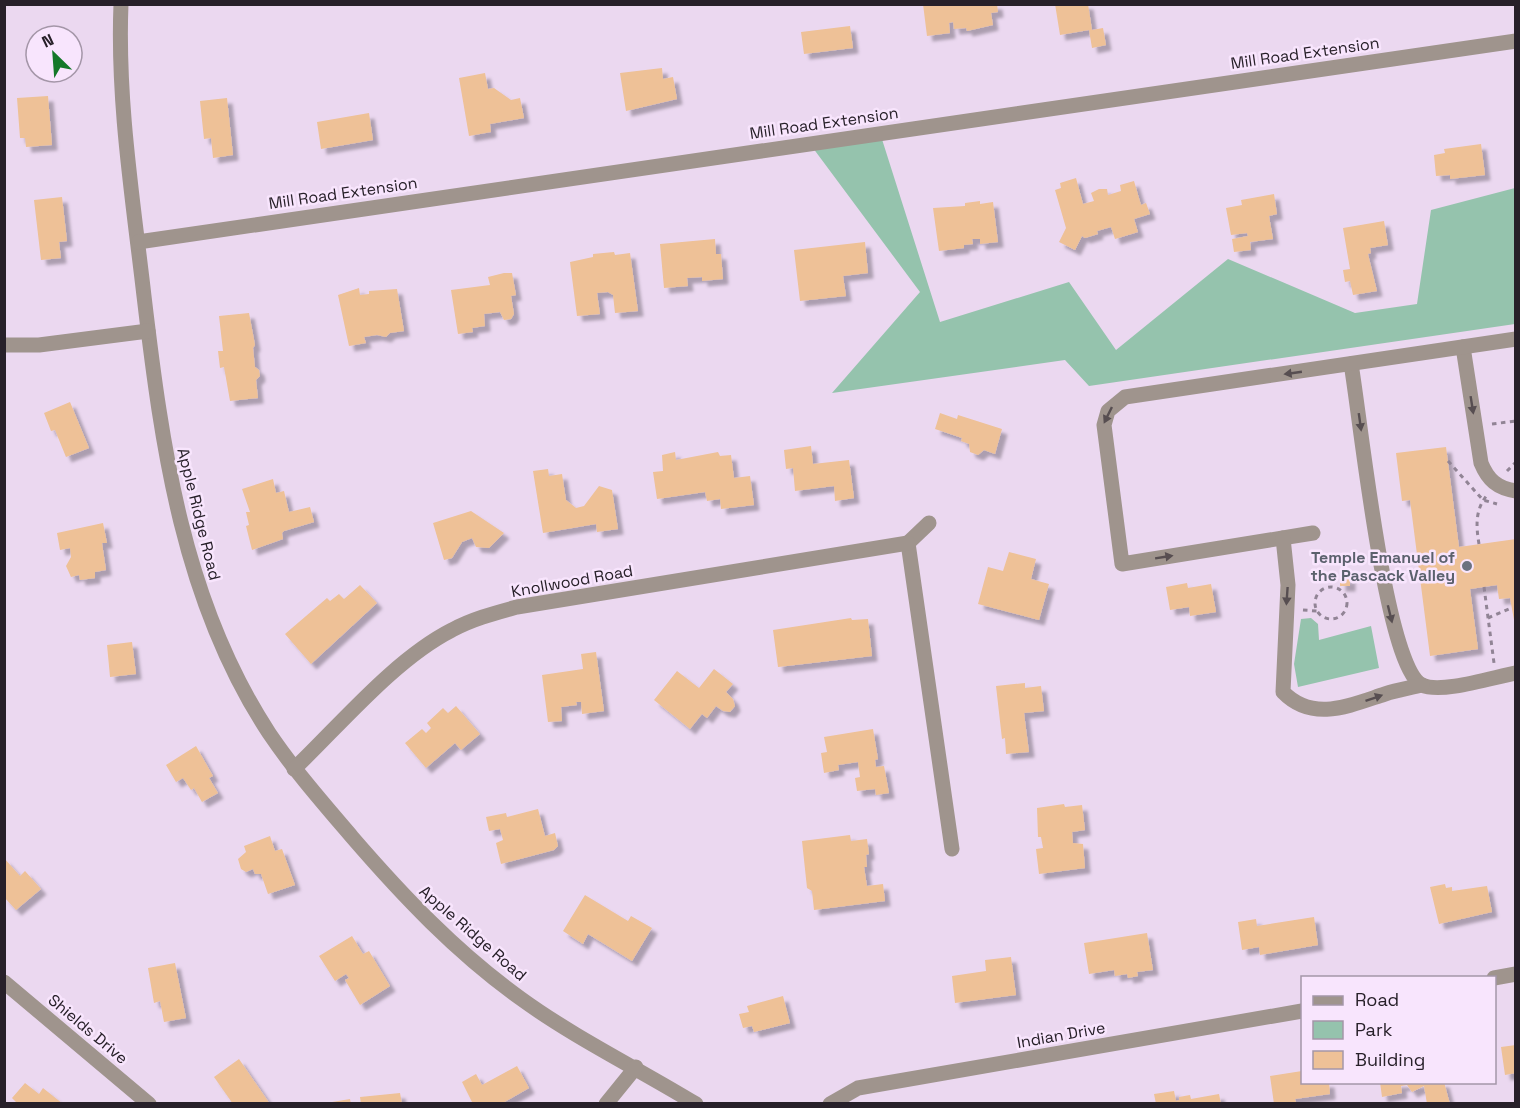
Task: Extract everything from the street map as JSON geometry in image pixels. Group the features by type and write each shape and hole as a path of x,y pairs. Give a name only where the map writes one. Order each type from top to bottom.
{"street":[{"name":"Apple Ridge Road","path":"122,4 124,100 148,331 163,438 180,526 192,569 207,612 240,683 294,769 392,884 474,963 567,1029 636,1067 696,1104"},
{"name":"Mill Road Extension","path":"138,242 1515,40"},
{"path":"4,345 39,345 148,331"},
{"path":"1313,533 1122,564 1104,425 1108,411 1125,397 1515,339"},
{"path":"1463,347 1481,463 1486,476 1495,484 1515,491"},
{"path":"1351,364 1386,597 1403,658 1411,676 1422,685"},
{"path":"929,523 908,543 952,849"},
{"path":"1283,538 1288,585 1283,692 1292,702 1307,708 1329,711 1422,685 1439,688 1515,673"},
{"name":"Knollwood Road","path":"294,769 403,663 452,630 484,616 517,607 908,543"},
{"path":"1496,978 1515,974"},
{"name":"Shields Drive","path":"4,982 149,1104"},
{"name":"Indian Drive","path":"830,1104 858,1088 1301,1011"},
{"path":"606,1104 636,1067"}],"path":[{"path":"1475,426 1515,421"},
{"path":"1332,587 1342,591 1347,601 1341,615 1327,618 1318,613 1315,598 1322,589 1332,587"},
{"path":"1484,587 1495,670"},
{"path":"1488,618 1511,608"}],"green space":[{"path":"880,133 940,322 1069,282 1116,350 1228,259 1355,313 1417,304 1431,210 1515,188 1515,324 1089,386 1065,360 832,393 920,292 810,144"},
{"path":"1311,618 1318,624 1319,640 1371,626 1379,668 1298,687 1294,664 1301,619"}],"building":[{"path":"923,4 997,4 998,12 991,13 993,25 967,31 966,28 954,29 953,22 949,23 950,33 927,36"},
{"path":"1055,4 1088,4 1092,30 1103,28 1106,45 1092,48 1089,30 1060,35"},
{"path":"850,26 853,48 804,54 801,32"},
{"path":"662,68 663,79 673,77 677,99 626,111 620,73"},
{"path":"485,73 488,89 494,88 511,100 520,98 524,118 490,124 491,132 469,136 459,78"},
{"path":"48,96 52,145 26,147 25,138 20,138 17,98"},
{"path":"227,98 233,155 213,158 211,138 204,139 200,101"},
{"path":"369,113 373,140 321,149 317,122"},
{"path":"1481,144 1485,175 1450,179 1450,175 1436,176 1434,155 1445,153 1444,149"},
{"path":"1076,178 1083,204 1094,201 1091,193 1099,189 1107,189 1108,195 1121,191 1120,185 1134,181 1141,205 1146,203 1150,214 1134,219 1138,232 1115,239 1111,227 1097,231 1098,234 1085,238 1082,236 1075,250 1059,242 1066,228 1055,190 1061,188 1060,183"},
{"path":"1274,194 1277,214 1269,216 1273,239 1250,242 1251,250 1234,252 1232,239 1248,236 1247,233 1231,235 1226,208 1242,205 1241,200"},
{"path":"62,197 67,241 59,242 61,258 41,260 34,200"},
{"path":"980,201 980,204 993,202 998,242 980,244 980,239 972,239 973,244 964,245 964,248 939,251 933,208 965,206 965,203"},
{"path":"1384,221 1388,245 1370,248 1371,253 1368,254 1377,291 1353,295 1350,281 1345,282 1343,270 1350,269 1343,228"},
{"path":"715,239 716,254 721,254 723,279 702,281 702,277 687,278 688,286 664,288 660,244"},
{"path":"865,242 868,273 843,276 846,296 800,301 794,250"},
{"path":"614,252 615,255 630,253 638,311 615,313 613,295 608,292 597,293 600,314 577,316 570,262 593,257 593,254"},
{"path":"512,273 516,295 511,296 514,314 511,319 504,320 500,312 484,314 485,326 472,328 473,332 458,334 451,290 490,285 488,277"},
{"path":"359,288 360,295 369,294 369,291 397,289 404,331 390,333 386,337 377,335 364,337 366,343 349,346 338,295"},
{"path":"249,313 255,345 253,348 255,367 259,370 260,376 256,380 258,398 230,401 224,367 220,368 218,351 223,351 219,316"},
{"path":"70,402 89,448 66,457 55,430 51,431 44,413"},
{"path":"940,413 957,419 958,415 1002,429 995,454 984,450 978,455 970,452 969,444 961,441 962,438 935,429"},
{"path":"811,446 813,464 849,460 854,498 835,501 834,486 795,491 793,468 786,469 784,450"},
{"name":"Temple Emanuel of the Pascack Valley","path":"1446,447 1459,547 1516,539 1516,631 1510,598 1499,599 1497,585 1470,589 1478,649 1430,656 1410,500 1402,501 1396,453"},
{"path":"675,452 676,460 718,452 720,456 731,455 734,478 750,476 754,505 721,509 720,499 707,501 705,492 657,499 653,472 663,471 662,455"},
{"path":"548,469 549,476 562,474 566,500 576,508 584,506 599,486 612,490 618,529 597,532 596,524 543,533 533,471"},
{"path":"273,479 276,493 284,491 289,512 310,507 314,522 284,531 283,539 252,550 246,526 249,525 246,512 250,512 242,489"},
{"path":"471,511 504,533 489,548 476,547 472,538 462,542 452,558 444,560 433,523"},
{"path":"103,523 107,543 102,543 106,570 95,572 95,578 80,580 79,575 71,577 66,566 71,557 70,548 60,550 57,533"},
{"path":"1009,552 1036,559 1031,579 1049,584 1039,620 978,604 988,567 1003,571"},
{"path":"1350,577 1350,586 1340,586 1340,578"},
{"path":"1187,583 1188,588 1211,584 1216,612 1190,616 1189,607 1170,610 1166,587"},
{"path":"360,585 377,603 311,664 285,634 327,598 330,601 339,594 344,599"},
{"path":"851,618 852,620 868,619 872,656 778,667 773,630"},
{"path":"132,642 136,674 110,677 107,645"},
{"path":"596,652 604,711 582,714 581,702 576,702 577,705 561,707 562,721 548,722 542,675 583,669 581,654"},
{"path":"714,669 733,684 726,692 733,699 735,706 730,712 723,711 716,706 707,718 702,714 690,729 654,700 677,671 699,688"},
{"path":"1025,683 1025,688 1041,686 1044,711 1024,713 1029,752 1006,754 996,686"},
{"path":"456,706 480,734 461,750 455,743 426,768 405,743 422,729 426,733 431,728 427,723 443,708 448,713"},
{"path":"873,729 878,759 875,760 876,767 884,766 889,793 876,795 875,789 857,791 855,778 860,777 858,762 838,765 839,770 824,773 821,753 827,752 824,737"},
{"path":"196,746 213,776 209,778 218,793 202,802 194,788 191,790 183,778 176,782 166,765"},
{"path":"1064,804 1065,807 1082,805 1085,830 1072,832 1073,843 1083,844 1085,868 1039,874 1036,849 1043,848 1041,837 1038,837 1037,808"},
{"path":"538,809 545,836 555,833 558,846 554,850 501,864 496,843 503,840 500,829 489,831 486,817 506,813 507,817"},
{"path":"850,835 851,841 867,839 869,854 866,855 867,867 864,867 867,886 883,884 885,901 814,910 812,891 807,888 802,841"},
{"path":"270,836 275,851 282,849 295,885 268,894 261,874 255,874 253,869 246,872 241,869 238,859 246,852 244,846"},
{"path":"4,858 20,876 25,871 41,889 16,910 4,897"},
{"path":"1445,884 1446,888 1452,887 1452,891 1487,886 1492,912 1439,924 1430,887"},
{"path":"585,895 628,921 631,916 652,928 632,961 588,934 583,944 563,931"},
{"path":"1314,917 1318,945 1260,955 1259,947 1242,950 1238,922 1256,919 1257,926"},
{"path":"1147,933 1153,970 1137,972 1138,976 1128,978 1127,974 1115,976 1114,970 1089,974 1084,943"},
{"path":"352,936 363,954 369,951 390,986 360,1005 345,980 349,978 346,974 335,981 319,956"},
{"path":"1011,957 1016,995 955,1003 952,976 986,971 985,960"},
{"path":"175,963 186,1018 164,1022 160,1001 154,1003 148,968"},
{"path":"783,996 790,1023 754,1032 752,1026 743,1028 739,1014 749,1012 747,1006"},
{"path":"1516,1045 1516,1073 1505,1075 1501,1047"},
{"path":"239,1059 270,1104 233,1104 214,1077"},
{"path":"517,1066 529,1088 501,1104 473,1104 462,1082 476,1074 482,1085"},
{"path":"1301,1071 1301,1084 1329,1084 1330,1094 1295,1099 1296,1102 1274,1104 1270,1076"},
{"path":"25,1083 39,1094 43,1088 63,1104 18,1104 12,1098"},
{"path":"1380,1084 1445,1084 1450,1104 1427,1104 1424,1086 1412,1092 1407,1085 1401,1086 1402,1093 1382,1097"},
{"path":"1174,1091 1176,1101 1179,1097 1190,1095 1191,1099 1219,1094 1221,1104 1156,1104 1154,1094"},
{"path":"400,1093 402,1104 361,1104 360,1097"},
{"path":"350,1099 351,1104 332,1104 332,1102"}],"place":[{"name":"Temple Emanuel of the Pascack Valley","path":"1467,566"}]}
